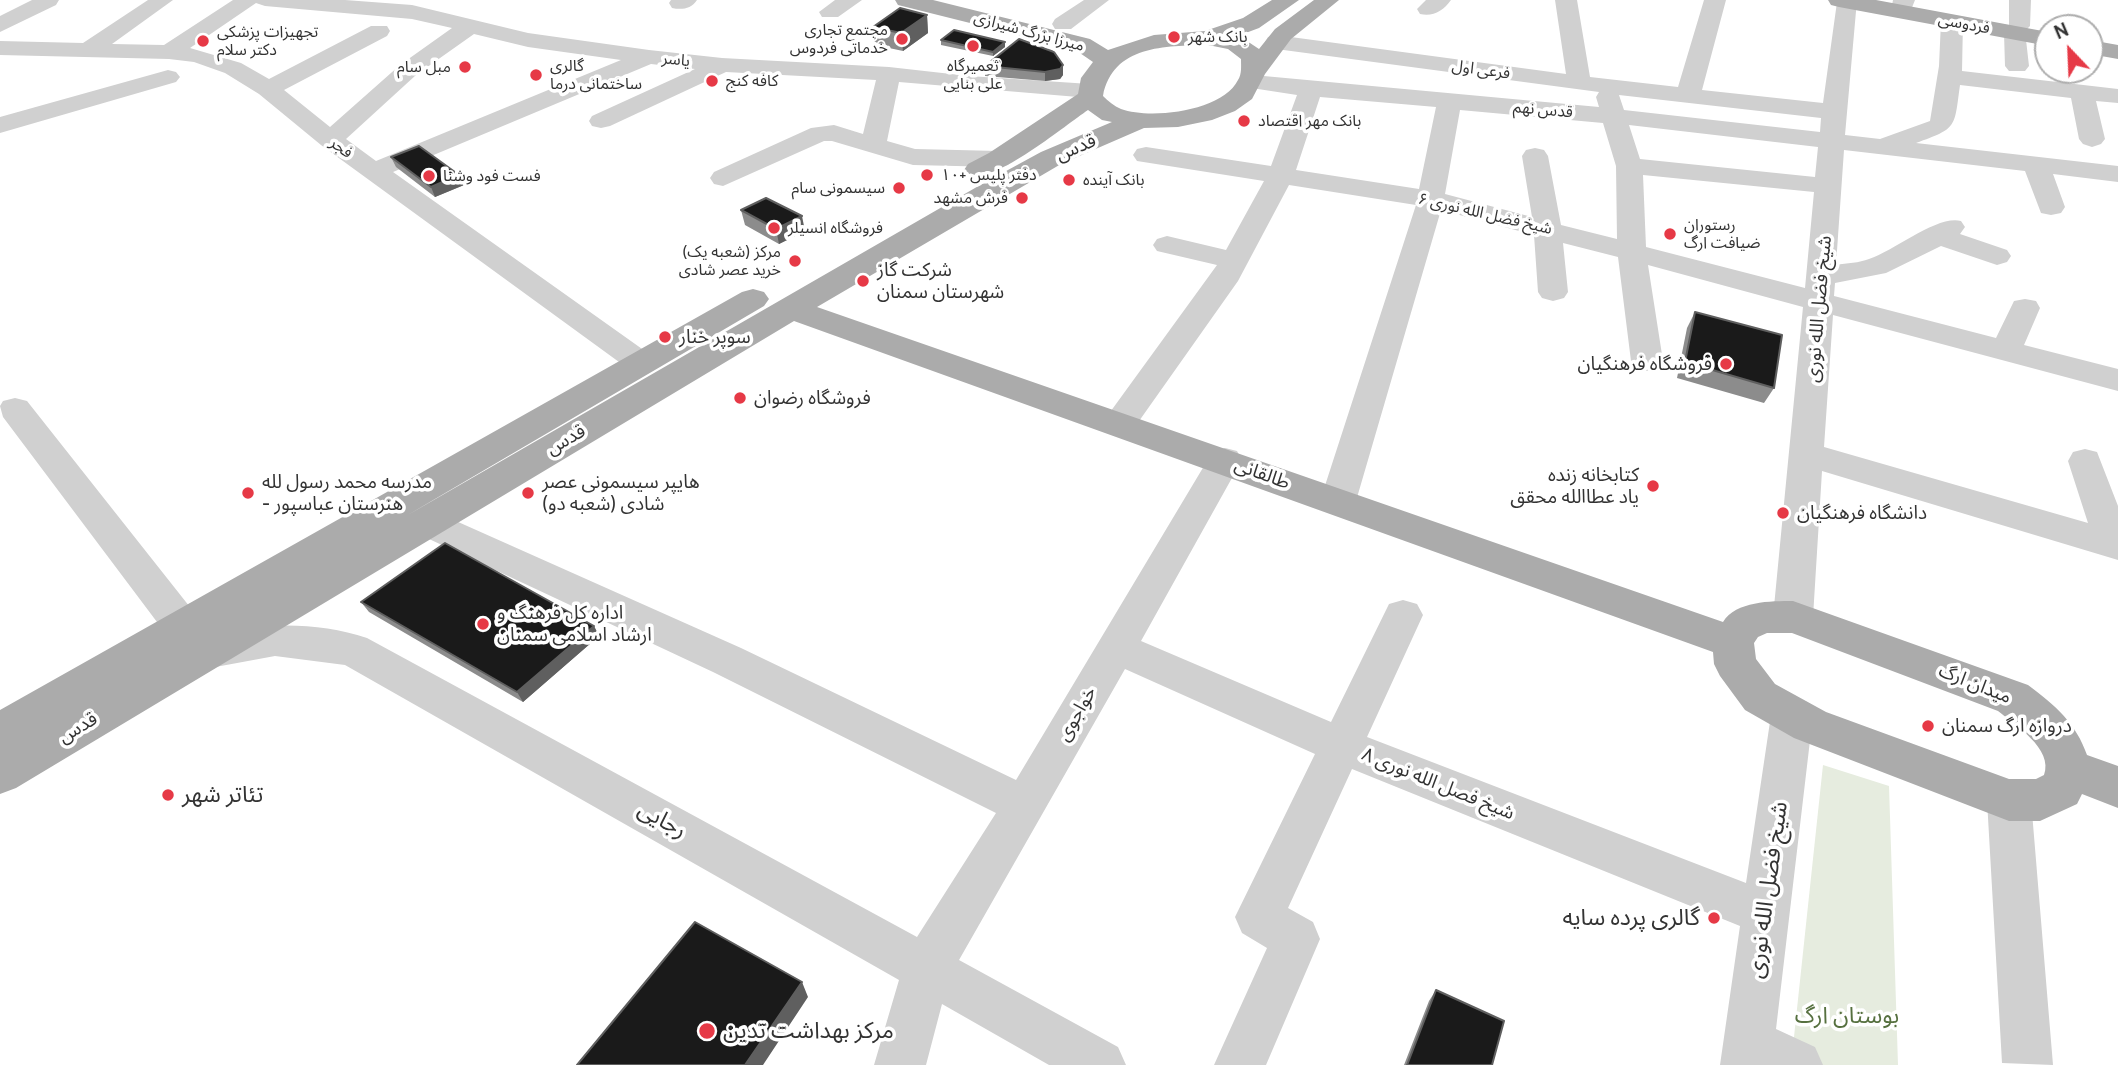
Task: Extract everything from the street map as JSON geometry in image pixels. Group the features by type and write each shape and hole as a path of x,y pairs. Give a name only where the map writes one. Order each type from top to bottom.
{"main road":[{"name":"میرزا بزرگ شیرازی","path":"906,0 953,5 1082,44 1094,50 1106,62"},
{"name":"میرزا بزرگ شیرازی","path":"967,0 1063,24 1156,42"},
{"path":"1289,0 1251,23 1208,38 1136,46 1106,62 1095,79 1090,94 1110,113 1139,120 1170,119 1216,109 1247,93 1276,42 1328,0"},
{"name":"فردوسی","path":"1879,0 1903,2 2034,35"},
{"name":"فردوسی","path":"1845,1 1952,21 2034,31"},
{"path":"1208,38 1236,44 1253,56 1255,76"},
{"name":"قدس","path":"0,774 194,639 641,363 999,159 1049,126 1090,94"},
{"name":"قدس","path":"0,732 194,639 425,522 985,194 1051,159 1139,120"},
{"path":"1049,126 1069,126 1083,132 1089,143"},
{"name":"طالقانی","path":"790,308 1733,642"},
{"name":"میدان ارگ","path":"1733,642 1743,625 1765,617 1793,617 2013,698 2042,719 2061,744 2068,769"},
{"path":"1733,642 1735,664 1760,697 1810,725 2009,800 2040,800 2061,789 2068,769 2118,787"}],"street":[{"path":"0,25 48,0"},
{"path":"91,48 162,0"},
{"path":"0,125 168,64 248,0"},
{"name":"یاسر","path":"265,0 318,2 412,12 528,40 649,57 722,65 889,74 1090,94"},
{"path":"412,12 438,0"},
{"path":"831,12 851,0"},
{"path":"1063,24 1098,0"},
{"path":"1566,0 1579,83"},
{"path":"1688,94 1715,0"},
{"path":"2017,66 2020,0"},
{"name":"شیخ فضل الله نوری","path":"1793,617 1845,1"},
{"path":"1881,147 1938,126 1944,117 1950,77 1952,21"},
{"path":"330,140 408,70 471,25"},
{"path":"326,32 370,37 408,70"},
{"path":"268,89 370,37"},
{"name":"فرعی اول","path":"1276,42 1579,83 1688,94 1833,127"},
{"name":"فجر","path":"0,48 91,48 168,64 198,56 233,68 268,89 330,140 641,363"},
{"path":"373,171 649,57"},
{"path":"168,64 233,68"},
{"path":"601,121 722,65"},
{"path":"873,144 889,74"},
{"name":"قدس نهم","path":"1255,76 1311,89 1450,102 1613,116 1833,127"},
{"path":"1950,77 2118,96"},
{"path":"1605,85 1629,166 1632,253 1647,361"},
{"path":"1120,423 1223,281 1280,177 1311,89"},
{"path":"2081,90 2092,139"},
{"path":"1338,501 1431,199 1450,102"},
{"path":"1833,127 1881,147 2118,174"},
{"path":"723,178 820,133 834,133 913,157 999,159"},
{"name":"شیخ فضل الله نوری ۶","path":"1146,155 1431,199 1548,228 1632,253 1820,289 2114,384"},
{"path":"1535,156 1548,228 1553,292"},
{"path":"2036,165 2051,207"},
{"path":"1629,166 1830,186"},
{"path":"1820,289 1914,250 1944,231 1997,256"},
{"path":"2006,350 2025,308"},
{"path":"15,409 194,639"},
{"path":"1806,454 2116,545"},
{"name":"خواجوی","path":"900,1065 927,967 1025,806 1225,460"},
{"path":"2085,461 2116,545"},
{"path":"425,522 727,660 1025,806"},
{"path":"1240,1065 1296,939 1259,917 1403,615"},
{"name":"رجایی","path":"194,639 275,640 353,650 1100,1065"},
{"name":"شیخ فصل الله نوری ۸","path":"1115,647 1342,746 1764,913"},
{"name":"شیخ فضل الله نوری","path":"1746,1054 1792,715"},
{"path":"2009,800 2028,1063"},
{"path":"1746,1054 1797,1065"}],"lane":[{"path":"1167,245 1234,260"}],"green space":[{"name":"بوستان ارگ","path":"1823,765 1889,786 1898,1065 1791,1065"}],"building":[{"path":"900,8 927,15 901,33 873,27"},
{"name":"تعمیرگاه علی بنایی","path":"954,30 1005,42 993,52 941,40"},
{"path":"1019,39 1054,52 1063,65 1060,69 1045,72 985,66"},
{"path":"419,146 459,175 431,187 391,157"},
{"path":"766,198 802,216 776,229 741,210"},
{"name":"فروشگاه فرهنگیان","path":"1695,312 1782,335 1774,388 1685,362"},
{"name":"اداره کل فرهنگ و ارشاد اسلامی سمنان","path":"445,543 594,626 517,692 361,602"},
{"name":"مرکز بهداشت تدین","path":"695,922 802,982 745,1065 577,1065"},
{"path":"1436,990 1504,1021 1492,1065 1407,1065"}],"place":[{"name":"بانک شهر","path":"1174,37"},
{"name":"مجتمع تجاری خدماتی فردوس","path":"902,39"},
{"name":"تجهیزات پزشکی دکتر سلام","path":"203,41"},
{"name":"تعمیرگاه علی بنایی","path":"973,46"},
{"name":"مبل سام","path":"465,67"},
{"name":"گالری ساختمانی درما","path":"536,75"},
{"name":"کافه کنج","path":"712,81"},
{"name":"بانک مهر اقتصاد","path":"1244,121"},
{"name":"دفتر پلیس +۱۰","path":"927,175"},
{"name":"فست فود وشنا","path":"429,176"},
{"name":"بانک آینده","path":"1069,180"},
{"name":"سیسمونی سام","path":"899,188"},
{"name":"فرش مشهد","path":"1022,198"},
{"name":"فروشگاه انسیلر","path":"774,228"},
{"name":"رستوران ضیافت ارگ","path":"1670,234"},
{"name":"(شعبه یک) مرکز خرید عصر شادی","path":"795,261"},
{"name":"شرکت گاز شهرستان سمنان","path":"863,281"},
{"name":"سوپر خنار","path":"665,337"},
{"name":"فروشگاه فرهنگیان","path":"1726,364"},
{"name":"فروشگاه رضوان","path":"740,398"},
{"name":"کتابخانه زنده یاد عطاالله محقق","path":"1653,486"},
{"name":"مدرسه محمد رسول لله - هنرستان عباسپور","path":"248,493"},
{"name":"هایپر سیسمونی عصر شادی (شعبه دو)","path":"528,493"},
{"name":"دانشگاه فرهنگیان","path":"1783,513"},
{"name":"اداره کل فرهنگ و ارشاد اسلامی سمنان","path":"483,624"},
{"name":"دروازه ارگ سمنان","path":"1928,726"},
{"name":"تئاتر شهر","path":"168,795"},
{"name":"گالری پرده سایه","path":"1714,918"},
{"name":"مرکز بهداشت تدین","path":"707,1031"}]}
